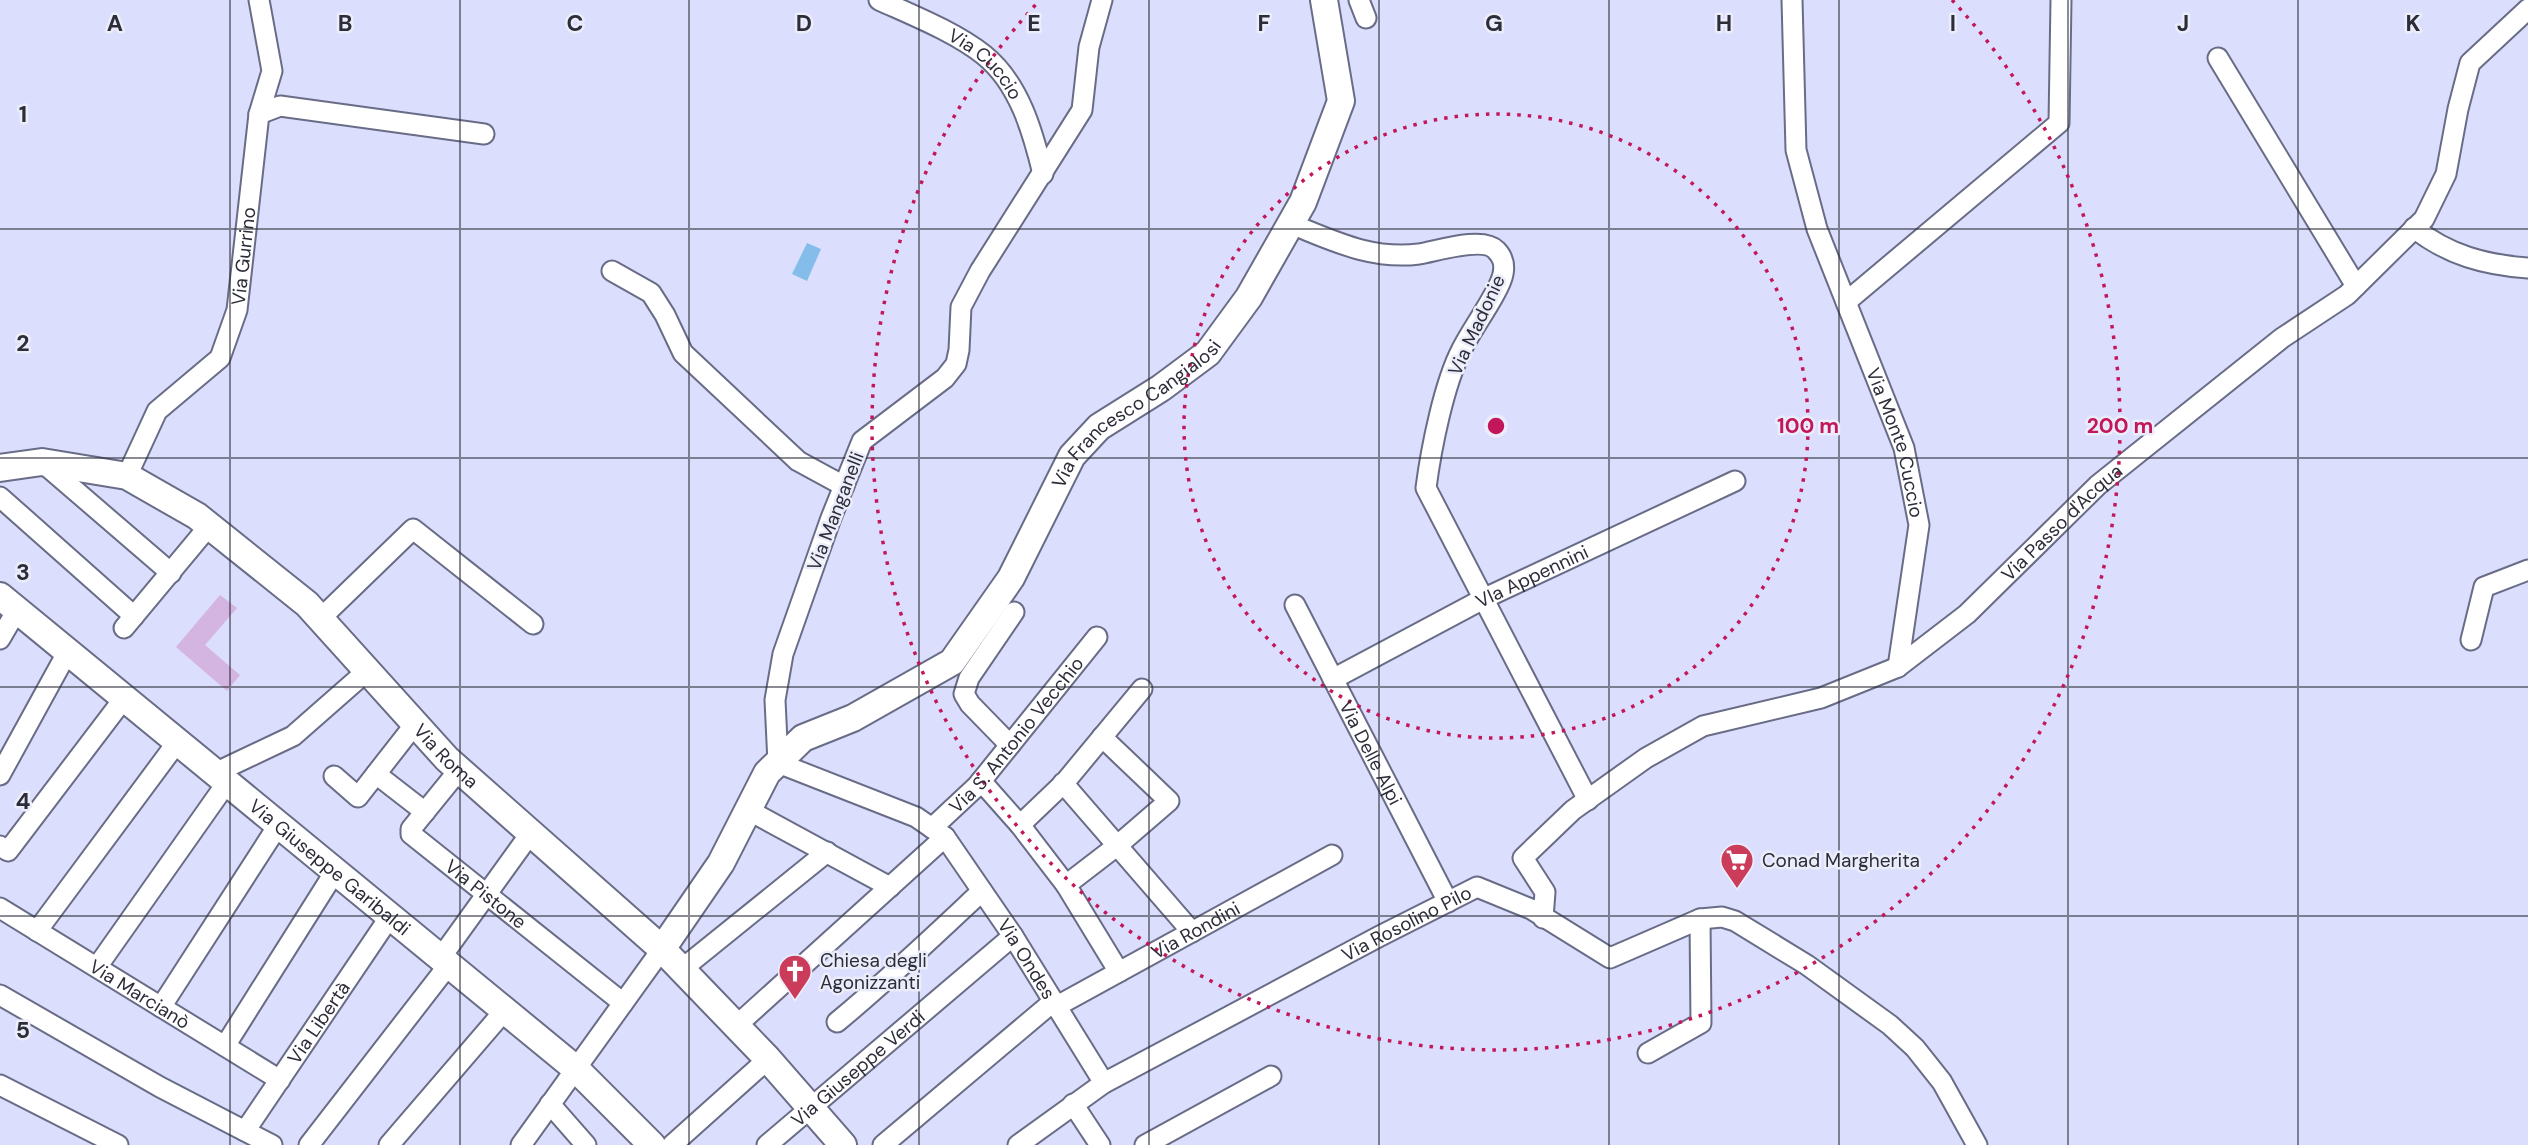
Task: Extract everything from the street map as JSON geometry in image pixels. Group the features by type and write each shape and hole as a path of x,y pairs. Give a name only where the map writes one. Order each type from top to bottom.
{"street":[{"name":"Via Gurrino","path":"127,476 157,411 220,358 237,310 259,114 272,71 258,0"},
{"name":"Via Cuccio","path":"878,0 965,43 985,56 1001,74 1028,117 1043,174"},
{"name":"Via Manganelli","path":"778,763 775,700 783,654 862,441 945,378 956,364 961,307 980,271 1082,110 1089,47 1102,0"},
{"name":"Via Francesco Cangialosi","path":"778,763 803,738 853,718 952,663 1011,578 1072,457 1099,427 1161,388 1208,352 1249,297 1303,202 1341,101 1324,0"},
{"name":"Via Monte Cuccio","path":"1792,0 1796,150 1817,229 1904,448 1919,525 1898,667"},
{"path":"1846,302 2059,123 2061,0"},
{"name":"Via Passo d'Acqua","path":"1543,918 1545,892 1522,858 1573,810 1646,758 1703,726 1821,698 1898,667 1967,614 2098,485 2272,346 2347,295 2424,219 2446,174 2470,63 2528,9"},
{"path":"2218,58 2356,286"},
{"path":"259,114 280,106 484,134"},
{"name":"Via Madonie","path":"1291,224 1342,244 1384,256 1486,244 1495,248 1504,260 1503,276 1461,351 1451,376 1429,462 1426,488 1485,598"},
{"path":"2414,228 2434,244 2462,257 2528,268"},
{"path":"612,271 651,293 683,353 798,461 844,486"},
{"path":"42,461 171,573"},
{"name":"Via Roma","path":"0,468 42,461 127,476 197,516 307,604 459,770 682,969 768,1059 843,1145"},
{"name":"VIa Appennini","path":"1333,678 1485,598 1735,481"},
{"path":"0,496 130,622 209,526"},
{"path":"320,619 413,529 533,624"},
{"path":"2471,640 2484,587 2528,570"},
{"path":"1485,598 1588,800"},
{"path":"0,639 8,603"},
{"name":"Via Giuseppe Garibaldi","path":"8,603 125,696 576,1069 652,1145"},
{"name":"Via Delle Alpi","path":"1295,606 1448,902"},
{"path":"1010,745 970,704 964,694 970,678 1014,612"},
{"name":"Via S. Antonio Vecchio","path":"736,1026 890,887 939,832 1097,637"},
{"path":"0,775 68,651"},
{"path":"97,967 222,777 293,736 367,671"},
{"path":"1020,825 1063,783 1142,689"},
{"path":"0,846 8,851 125,696"},
{"path":"334,776 358,797 415,724"},
{"path":"1066,885 1169,801 1102,737"},
{"path":"37,931 178,741"},
{"path":"521,1145 721,863 767,773 778,763 916,817 939,832"},
{"name":"Via Pistone","path":"459,770 411,829 411,834 623,1003"},
{"path":"376,774 425,812"},
{"path":"981,781 1020,825 1066,885 1119,972"},
{"path":"1063,783 1192,932"},
{"path":"748,810 890,887"},
{"path":"161,1007 279,824"},
{"name":"Via Ondes","path":"939,832 1013,936 1104,1083"},
{"path":"309,1145 446,960 486,895 530,834"},
{"path":"682,969 827,852"},
{"name":"Via Rondini","path":"883,1145 1056,1003 1119,972 1332,855"},
{"path":"225,1046 336,870"},
{"name":"Via Rosolino Pilo","path":"1018,1145 1104,1083 1477,887 1531,909 1610,958 1700,919 1722,917 1735,921 1807,965 1890,1025 1915,1048 1942,1082 1977,1145"},
{"path":"837,1021 905,965 920,947 982,891"},
{"name":"Via Marcianò","path":"0,908 280,1080"},
{"name":"Via Libertà","path":"245,1131 391,915"},
{"path":"1647,1053 1701,1023 1700,919"},
{"name":"Via Giuseppe Verdi","path":"767,1145 1013,936"},
{"path":"0,995 160,1087 272,1145"},
{"path":"389,1145 505,1010"},
{"path":"672,1145 768,1059"},
{"path":"1145,1145 1271,1076"},
{"path":"0,1085 118,1145"},
{"path":"550,1104 586,1145"},
{"path":"1073,1104 1100,1145"}],"shaded area":[{"path":"220,595 237,608 205,645 240,675 227,691 176,647"}],"water":[{"path":"807,243 821,249 807,281 792,274"}],"place":[{"name":"Conad Margherita","path":"1737,890"},
{"name":"Chiesa degli Agonizzanti","path":"795,1001"}]}
